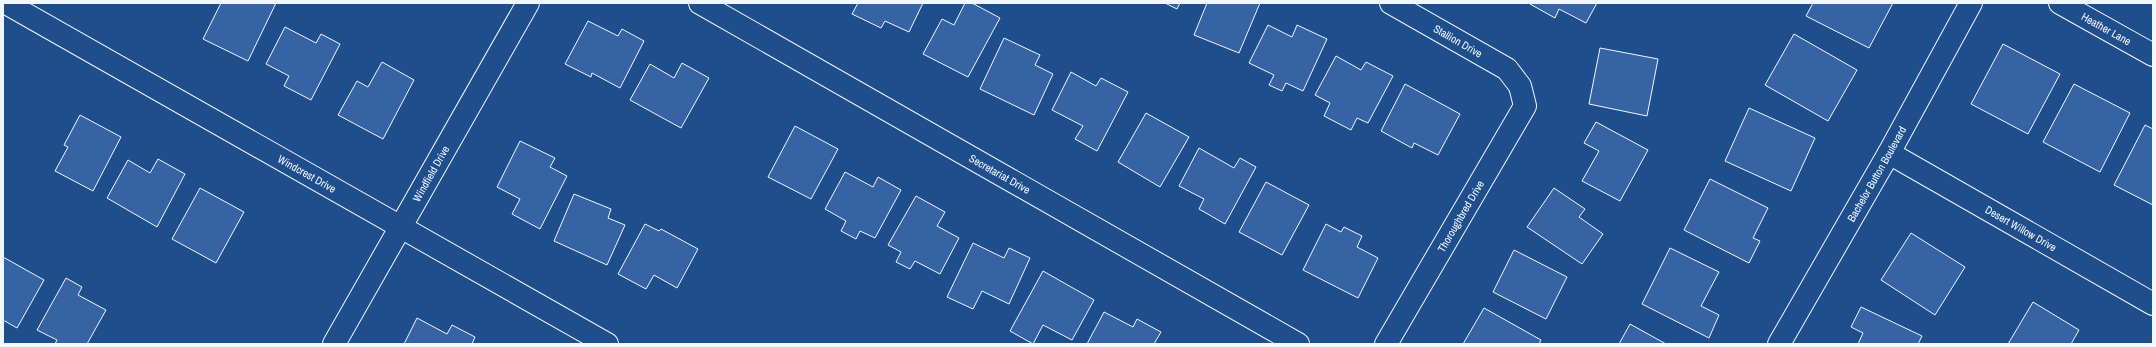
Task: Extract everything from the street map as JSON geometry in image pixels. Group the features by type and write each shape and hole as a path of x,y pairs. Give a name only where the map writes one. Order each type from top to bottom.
{"street":[{"name":"Windcrest Drive","path":"6,3 607,344"},
{"name":"Windfield Drive","path":"334,344 399,227 528,3"},
{"name":"Secretariat Drive","path":"700,3 1298,344"},
{"name":"Stallion Drive","path":"1391,3 1507,69 1520,86"},
{"name":"Bachelor Button Boulevard","path":"1779,344 1889,153 1971,3"},
{"name":"Heather Lane","path":"2060,3 2153,55"},
{"name":"Thoroughbred Drive","path":"1386,344 1525,106 1520,86"},
{"name":"Desert Willow Drive","path":"1889,153 2153,304"}],"building":[{"path":"221,3 276,3 248,61 203,39"},
{"path":"858,3 923,3 909,32 885,21 881,28 852,14"},
{"path":"965,3 972,3 1000,18 968,77 923,54 942,19 954,25"},
{"path":"1165,3 1180,3 1177,9"},
{"path":"1207,3 1260,3 1239,53 1194,35"},
{"path":"1597,3 1586,23 1559,9 1555,18 1530,4"},
{"path":"1813,3 1893,3 1869,48 1806,16"},
{"path":"588,21 618,36 622,29 644,41 620,88 592,73 591,77 565,64"},
{"path":"1268,25 1292,37 1297,25 1327,39 1303,91 1286,83 1282,91 1269,85 1274,75 1249,63"},
{"path":"285,27 316,43 321,34 340,44 311,100 284,86 289,76 266,64"},
{"path":"1794,34 1857,70 1828,121 1765,85"},
{"path":"1004,38 1040,55 1035,65 1053,74 1034,115 980,89"},
{"path":"2003,44 2060,74 2028,134 1971,104"},
{"path":"1600,48 1658,59 1647,116 1589,104"},
{"path":"1336,56 1361,70 1366,62 1393,76 1368,123 1357,118 1351,130 1324,116 1330,103 1315,95"},
{"path":"382,62 414,80 383,139 338,115 357,81 368,87"},
{"path":"682,63 709,78 681,128 630,100 650,64 674,78"},
{"path":"1071,72 1096,86 1101,78 1128,92 1097,151 1075,139 1083,126 1052,110"},
{"path":"1405,84 1460,114 1438,155 1414,143 1412,148 1381,131"},
{"path":"2074,84 2130,113 2100,172 2043,142"},
{"path":"1749,108 1815,138 1791,191 1725,161"},
{"path":"1146,113 1189,137 1160,187 1118,162"},
{"path":"80,115 121,137 93,191 55,171 68,147 64,145"},
{"path":"1596,122 1648,150 1620,201 1582,181 1599,151 1584,143"},
{"path":"2145,125 2153,129 2153,205 2114,185"},
{"path":"795,126 838,149 811,199 768,177"},
{"path":"520,141 555,158 550,167 567,176 540,229 512,214 520,199 497,187"},
{"path":"1199,148 1234,168 1240,158 1256,167 1225,224 1199,209 1204,199 1179,186"},
{"path":"158,159 185,174 157,227 107,198 128,160 150,173"},
{"path":"845,172 873,187 878,177 901,190 875,238 860,231 856,239 841,231 846,221 825,209"},
{"path":"1710,179 1768,208 1753,238 1760,241 1749,263 1684,230"},
{"path":"1266,182 1309,205 1282,255 1239,232"},
{"path":"200,188 244,212 216,263 172,239"},
{"path":"1554,188 1585,209 1579,217 1603,234 1582,264 1527,227"},
{"path":"574,194 611,209 608,218 625,225 607,265 554,241"},
{"path":"916,196 945,212 937,226 959,238 940,274 915,261 910,269 896,262 901,252 888,245"},
{"path":"645,224 659,231 661,229 698,249 677,288 654,275 646,289 618,274"},
{"path":"1326,224 1341,232 1344,227 1362,236 1357,247 1378,258 1358,298 1303,270"},
{"path":"1911,233 1965,267 1935,315 1881,280"},
{"path":"973,243 1004,258 1009,248 1030,258 1009,304 982,291 973,309 947,297"},
{"path":"1670,248 1719,272 1701,306 1719,315 1709,338 1642,304"},
{"path":"1514,250 1567,277 1546,319 1493,292"},
{"path":"3,257 44,280 17,328 3,320"},
{"path":"1043,271 1094,300 1072,340 1043,325 1033,344 1010,331"},
{"path":"66,278 82,287 78,295 106,310 87,344 55,344 57,340 37,330"},
{"path":"2033,302 2079,330 2071,344 2008,344"},
{"path":"1861,307 1922,336 1918,344 1858,344 1863,333 1851,327"},
{"path":"1484,308 1541,340 1539,344 1463,344"},
{"path":"1104,312 1133,327 1137,319 1161,332 1154,344 1087,344"},
{"path":"417,318 447,334 452,325 475,337 472,344 404,344"},
{"path":"1630,324 1666,344 1619,344"}]}
